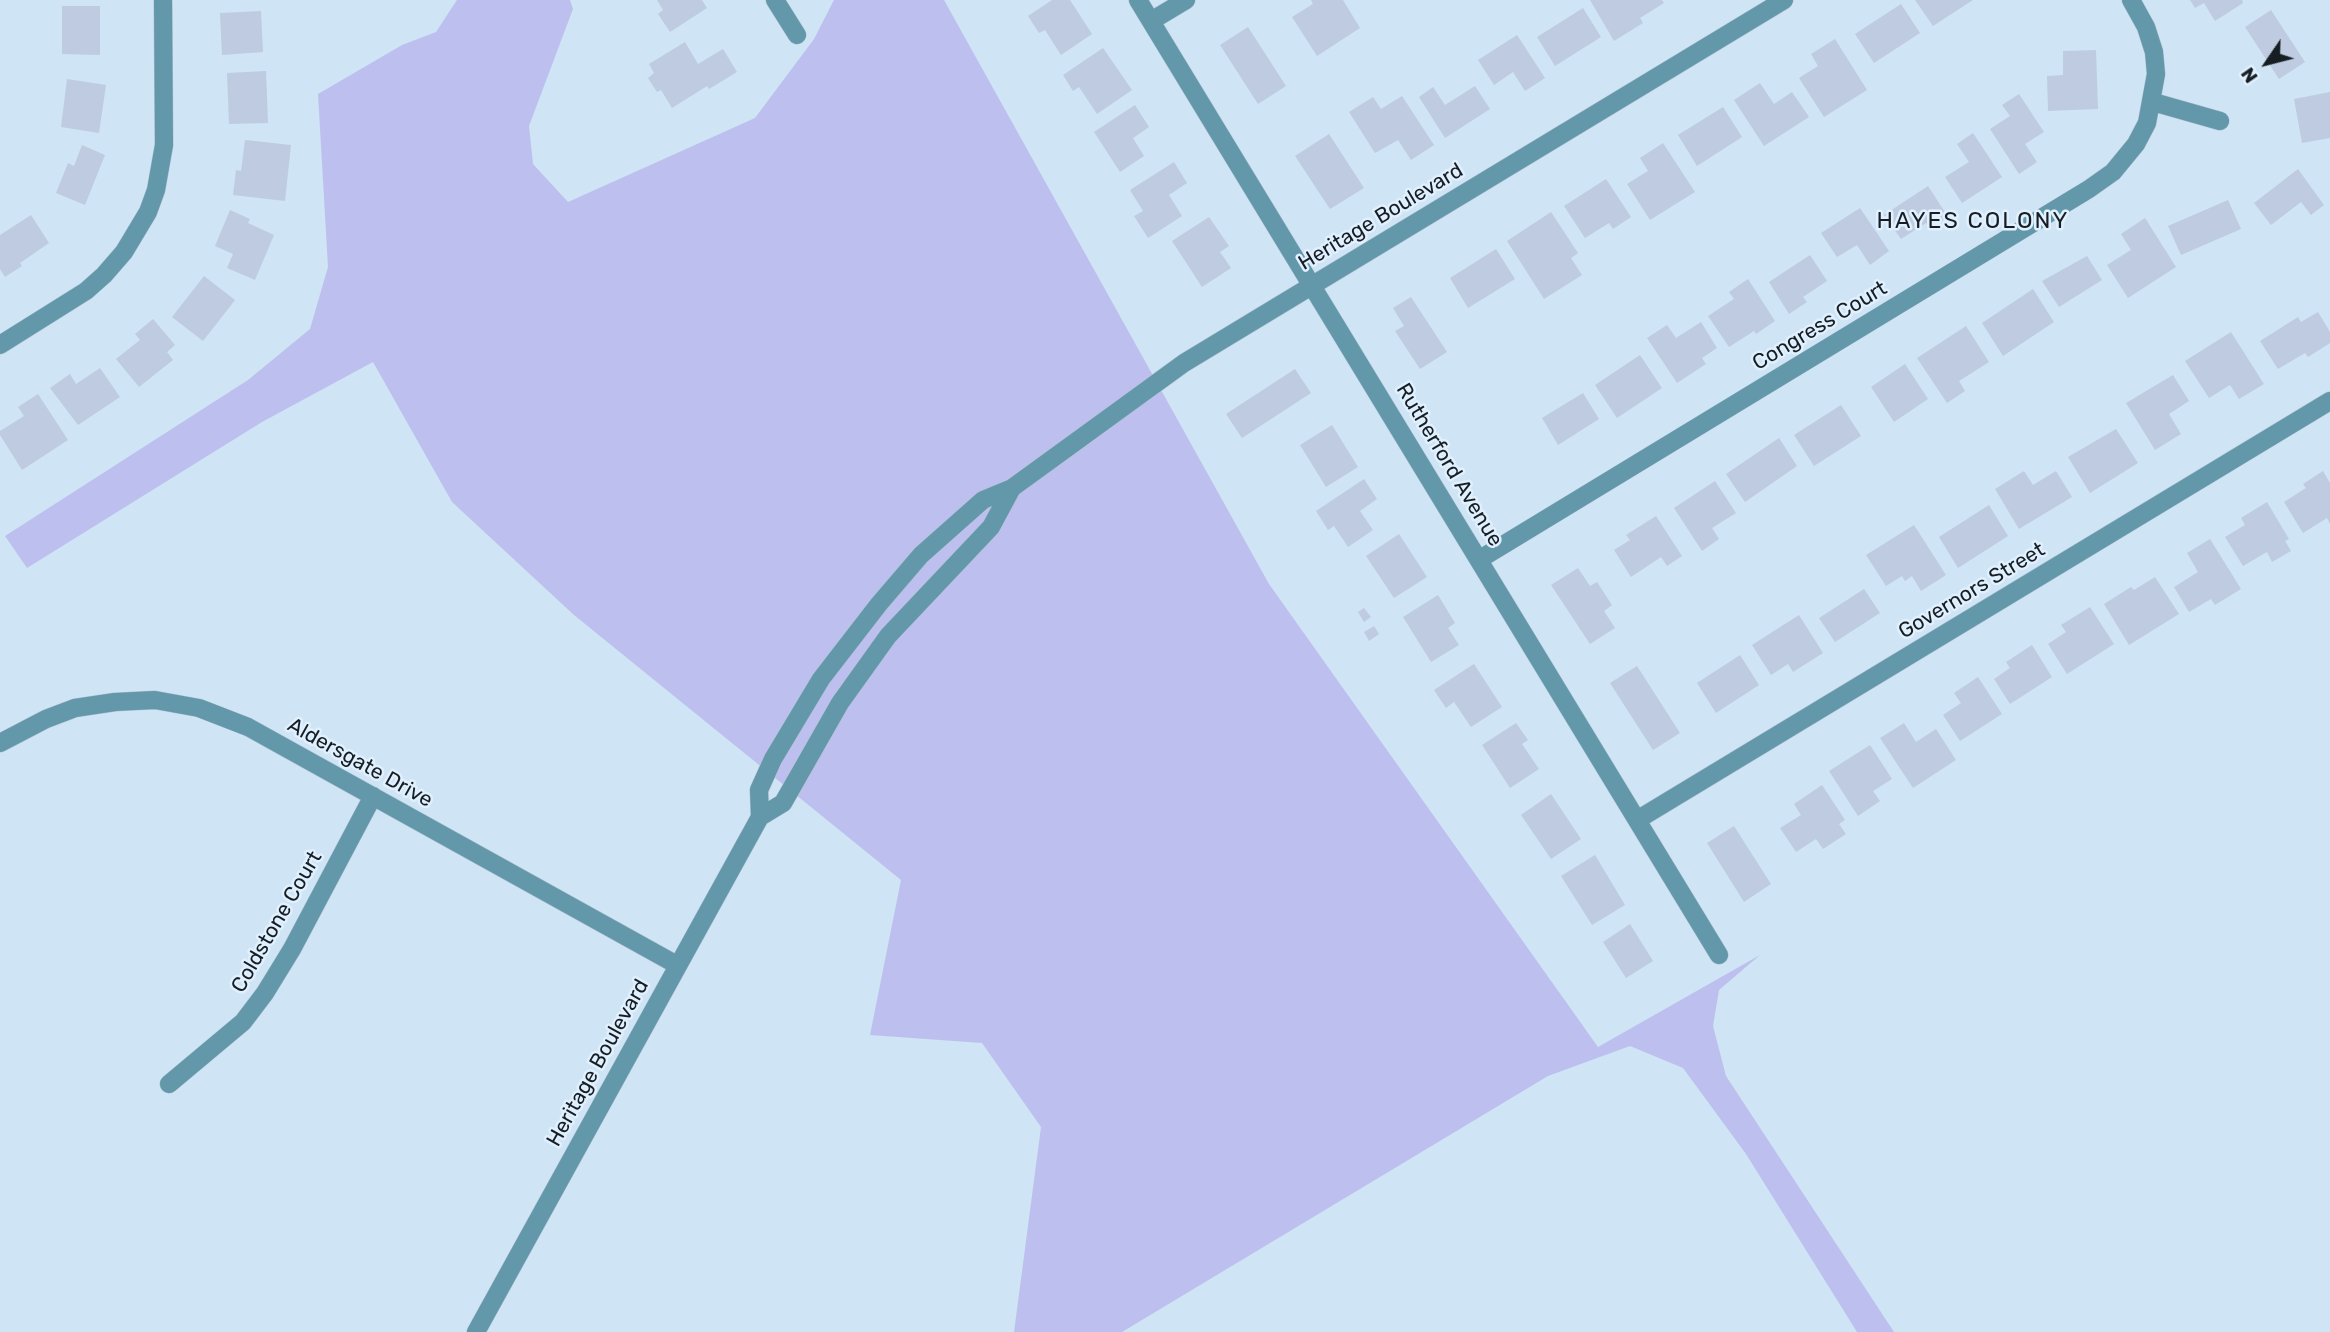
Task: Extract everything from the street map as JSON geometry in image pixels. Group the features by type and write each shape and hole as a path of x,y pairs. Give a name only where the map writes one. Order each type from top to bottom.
{"street":[{"path":"0,345 86,291 124,252 148,212 156,190 164,145 163,0"},
{"path":"775,0 797,35"},
{"name":"Rutherford Avenue","path":"1138,0 1719,955"},
{"path":"1150,21 1186,0"},
{"name":"Heritage Boulevard","path":"760,817 759,790 773,760 821,679 921,555 983,500 1012,488 1184,363 1784,0"},
{"name":"Congress Court","path":"1480,559 2113,172 2136,144 2147,123 2156,74 2154,52 2146,27 2131,0"},
{"path":"2152,102 2220,121"},
{"name":"Governors Street","path":"1637,820 2330,401"},
{"name":"Heritage Boulevard","path":"476,1332 760,817 783,803 840,703 880,647 926,594 991,527 1012,488"},
{"name":"Aldersgate Drive","path":"0,743 46,719 75,708 115,702 155,701 199,708 248,727 677,965"},
{"name":"Coldstone Court","path":"169,1084 243,1023 265,993 292,949 373,796"}],"shaded area":[{"path":"457,0 570,0 573,9 529,126 533,164 568,202 755,118 814,39 834,0 944,0 1269,584 1598,1047 1760,955 1719,990 1713,1026 1726,1076 1894,1332 1857,1332 1746,1154 1683,1068 1630,1046 1548,1076 1122,1332 1014,1332 1041,1127 982,1043 870,1035 901,880 574,615 452,502 373,362 262,422 27,568 5,536 248,380 310,329 328,267 318,94 402,45 436,32"}],"building":[{"path":"657,0 702,0 707,8 670,32 658,14 663,10"},
{"path":"1052,0 1070,0 1092,34 1061,55 1045,30 1039,33 1028,16"},
{"path":"1311,0 1343,0 1360,28 1317,56 1292,17 1313,4"},
{"path":"1590,0 1662,0 1664,3 1640,18 1643,23 1614,41"},
{"path":"1915,0 1973,0 1933,26"},
{"path":"2190,0 2242,0 2243,3 2215,21 2204,3 2195,8"},
{"path":"1901,4 1920,33 1874,63 1855,34"},
{"path":"62,6 100,6 100,55 62,54"},
{"path":"1583,8 1601,37 1555,66 1537,37"},
{"path":"2271,10 2305,62 2279,79 2245,27"},
{"path":"261,11 263,52 222,55 220,13"},
{"path":"1248,27 1286,86 1258,104 1220,45"},
{"path":"1517,35 1545,78 1525,91 1513,72 1494,85 1478,60"},
{"path":"1835,39 1867,90 1824,117 1799,78 1818,66 1811,54"},
{"path":"685,42 698,64 723,49 737,72 709,89 707,86 672,108 661,90 657,92 648,78 654,73 649,64"},
{"path":"1103,48 1132,90 1097,114 1079,87 1073,91 1063,75"},
{"path":"2096,50 2098,109 2048,111 2047,76 2063,75 2063,51"},
{"path":"266,71 268,123 229,124 227,73"},
{"path":"67,79 106,85 99,133 61,127"},
{"path":"1760,83 1774,104 1792,92 1809,117 1764,146 1734,100"},
{"path":"1475,86 1490,109 1445,138 1419,97 1433,87 1445,105"},
{"path":"2330,92 2330,138 2302,143 2294,99"},
{"path":"2019,94 2044,132 2025,144 2037,162 2019,174 1990,129 2010,116 2002,105"},
{"path":"1402,96 1434,145 1411,160 1398,140 1375,153 1349,112 1373,97 1381,109"},
{"path":"1135,105 1149,127 1133,138 1144,156 1120,172 1094,132"},
{"path":"1723,107 1742,137 1697,166 1678,135"},
{"path":"1973,133 2002,177 1962,203 1945,177 1969,162 1957,144"},
{"path":"1329,134 1364,188 1330,209 1295,156"},
{"path":"245,140 291,145 285,201 233,195 236,170 241,171"},
{"path":"1663,143 1695,192 1650,220 1627,184 1648,171 1640,158"},
{"path":"82,145 105,155 85,205 56,193 68,163 74,166"},
{"path":"1174,162 1187,183 1169,195 1182,216 1148,238 1134,216 1143,211 1130,190"},
{"path":"2298,169 2324,205 2311,215 2301,202 2271,225 2254,203"},
{"path":"1606,179 1631,217 1613,229 1609,223 1585,238 1564,206"},
{"path":"1928,186 1948,217 1930,229 1926,223 1901,239 1884,215"},
{"path":"2228,200 2241,229 2181,255 2168,226"},
{"path":"1860,208 1889,251 1870,265 1857,245 1837,257 1821,233"},
{"path":"230,210 250,219 248,223 274,235 255,280 227,268 233,254 215,246"},
{"path":"1551,212 1578,253 1571,258 1582,275 1544,299 1507,241"},
{"path":"31,215 49,243 5,277 0,269 0,235"},
{"path":"1209,217 1229,246 1220,252 1231,268 1202,287 1172,241"},
{"path":"2145,218 2176,267 2128,298 2107,265 2131,250 2121,234"},
{"path":"1496,249 1515,279 1468,308 1450,278"},
{"path":"1810,255 1827,281 1803,297 1807,302 1789,314 1769,282"},
{"path":"2087,256 2102,280 2059,307 2042,281"},
{"path":"204,276 235,300 203,341 172,317"},
{"path":"1748,279 1775,321 1729,347 1708,316 1734,299 1729,292"},
{"path":"2033,289 2054,322 2003,356 1982,323"},
{"path":"1411,297 1447,352 1420,369 1395,331 1404,326 1393,308"},
{"path":"2318,312 2330,332 2330,343 2308,357 2305,353 2278,369 2260,341 2298,317 2301,322"},
{"path":"153,319 175,345 167,352 173,360 139,387 116,359 140,340 135,334"},
{"path":"1701,322 1717,348 1702,358 1706,364 1677,383 1647,338 1667,325 1676,338"},
{"path":"1966,326 1989,362 1959,381 1965,391 1947,403 1917,358"},
{"path":"2231,332 2264,384 2239,399 2230,385 2209,398 2185,361"},
{"path":"1640,355 1662,388 1617,418 1595,385"},
{"path":"1905,364 1928,399 1894,422 1871,387"},
{"path":"100,368 120,397 78,425 50,388 70,374 76,384"},
{"path":"1295,369 1311,393 1242,438 1226,414"},
{"path":"2173,375 2189,401 2169,414 2181,434 2155,450 2126,403"},
{"path":"1583,393 1599,419 1558,445 1542,418"},
{"path":"38,394 68,440 22,470 0,431 24,416 18,407"},
{"path":"1841,405 1861,436 1814,466 1794,435"},
{"path":"1332,425 1358,467 1326,487 1300,445"},
{"path":"2116,429 2138,463 2090,493 2068,457"},
{"path":"1779,438 1797,466 1745,502 1726,474"},
{"path":"2024,471 2033,485 2056,471 2072,497 2019,529 1995,489"},
{"path":"2323,471 2330,483 2330,524 2327,518 2303,533 2284,502 2306,488 2303,484"},
{"path":"1364,479 1377,499 1360,511 1373,530 1348,547 1334,526 1328,530 1316,511"},
{"path":"1715,481 1736,513 1712,528 1719,539 1702,551 1674,508"},
{"path":"2267,502 2289,539 2285,541 2291,551 2272,562 2267,552 2243,566 2225,537 2245,525 2241,518"},
{"path":"1989,505 2008,536 1958,568 1939,537"},
{"path":"1656,516 1682,556 1667,566 1661,557 1631,577 1614,550 1630,540 1626,535"},
{"path":"1914,525 1946,575 1921,591 1912,576 1905,581 1902,576 1886,586 1866,555"},
{"path":"1399,534 1427,577 1394,598 1366,556"},
{"path":"2210,539 2241,589 2215,605 2211,599 2189,612 2174,587 2198,572 2187,553"},
{"path":"1578,568 1590,586 1597,582 1612,605 1604,611 1615,628 1590,644 1551,585"},
{"path":"2155,577 2179,614 2129,645 2104,604 2131,587 2134,590"},
{"path":"1864,589 1880,613 1835,642 1819,618"},
{"path":"1438,595 1455,623 1448,628 1459,645 1431,662 1403,617"},
{"path":"2090,607 2114,644 2067,674 2048,644 2066,632 2061,625"},
{"path":"1364,608 1371,617 1364,622 1358,612"},
{"path":"1799,615 1823,653 1793,672 1788,664 1771,675 1752,645"},
{"path":"1374,626 1379,634 1369,641 1364,632"},
{"path":"2032,645 2052,677 2010,704 1994,679 2010,668 2006,662"},
{"path":"1740,655 1759,685 1716,713 1697,683"},
{"path":"1474,664 1502,707 1471,727 1454,702 1446,708 1434,690"},
{"path":"1637,666 1680,733 1653,750 1610,683"},
{"path":"1978,677 2002,714 1960,741 1943,715 1961,703 1954,693"},
{"path":"1516,723 1528,740 1522,744 1539,769 1510,788 1482,745"},
{"path":"1904,723 1916,742 1936,729 1956,760 1913,788 1880,738"},
{"path":"1870,745 1892,779 1873,791 1880,801 1858,816 1829,771"},
{"path":"1822,785 1845,820 1839,824 1846,834 1823,849 1816,839 1796,852 1780,828 1801,815 1794,804"},
{"path":"1551,794 1581,839 1551,859 1521,815"},
{"path":"1734,826 1771,884 1744,902 1707,843"},
{"path":"1595,855 1625,905 1592,925 1561,876"},
{"path":"1630,924 1653,961 1626,978 1603,942"}],"district":[{"name":"HAYES COLONY","path":"1973,221"}]}
